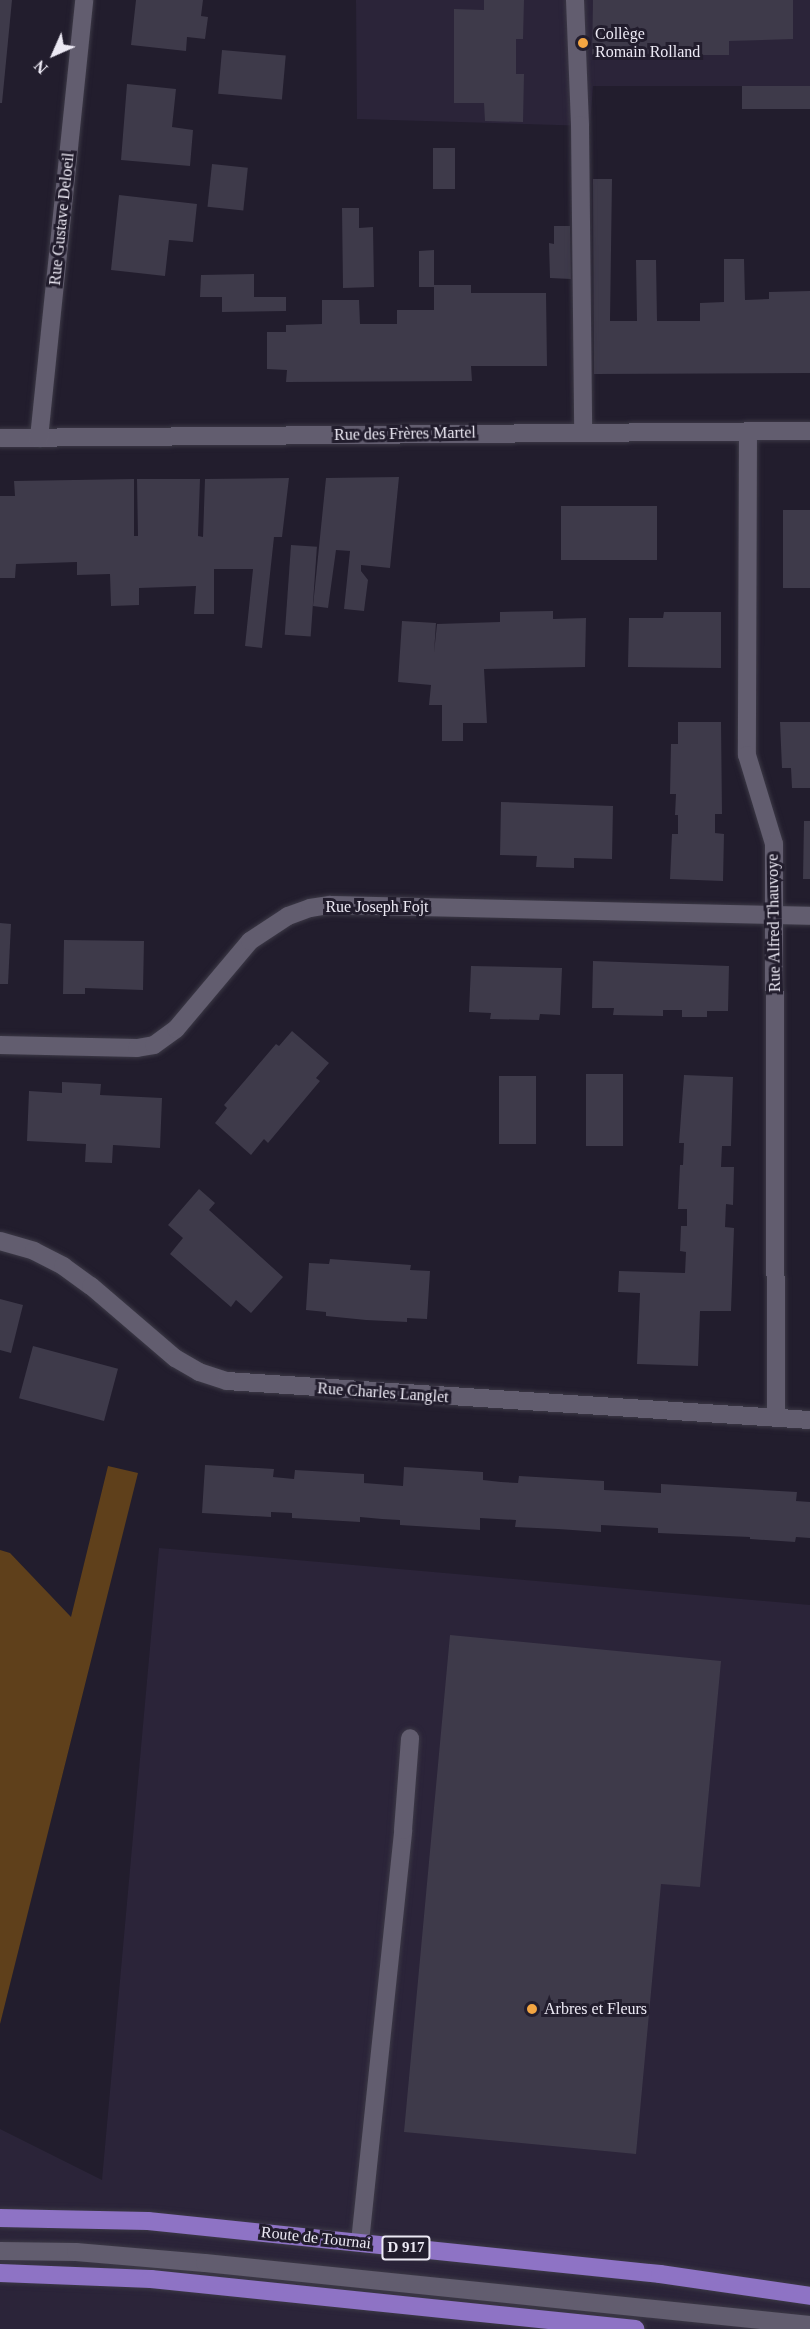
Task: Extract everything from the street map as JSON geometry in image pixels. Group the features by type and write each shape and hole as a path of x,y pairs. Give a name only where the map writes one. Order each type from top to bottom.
{"main road":[{"name":"Route de Tournai","path":"0,2218 148,2221 660,2274 810,2296"},
{"path":"0,2273 151,2279 635,2329"}],"street":[{"name":"Rue Gustave Deloeil","path":"39,438 84,0"},
{"path":"575,0 580,125 583,432"},
{"name":"Rue Alfred Thauvoye","path":"748,431 747,755 774,844 776,1418"},
{"name":"Rue des Frères Martel","path":"0,438 810,431"},
{"name":"Rue Joseph Fojt","path":"0,1045 137,1048 154,1045 176,1029 250,941 288,916 310,908 330,905 810,916"},
{"name":"Rue Charles Langlet","path":"0,1241 34,1251 63,1266 91,1286 175,1358 199,1372 227,1381 810,1420"},
{"path":"360,2242 403,1830 410,1738"},
{"path":"0,2252 76,2252 195,2262 810,2325"}],"shaded area":[{"name":"Collège Romain Rolland","path":"356,0 810,0 810,86 593,86 590,126 357,119"},
{"path":"108,1466 138,1473 0,2024 0,1550 10,1553 71,1617"},
{"path":"159,1548 810,1605 810,2329 0,2329 0,2129 102,2180"}],"building":[{"path":"0,0 12,0 2,103 0,103"},
{"path":"136,0 203,0 201,16 208,17 205,39 187,37 186,51 131,45"},
{"path":"484,0 524,0 523,39 516,39 516,74 524,74 523,122 485,121 484,103 454,103 454,9 484,10"},
{"path":"593,0 793,0 793,39 729,41 729,55 592,55"},
{"path":"222,50 286,56 282,99 218,94"},
{"path":"127,84 176,89 172,127 193,130 190,166 121,160"},
{"path":"742,86 810,86 810,109 742,109"},
{"path":"433,148 455,148 455,189 433,189"},
{"path":"212,164 248,168 243,211 208,207"},
{"path":"593,179 612,179 610,321 637,321 636,260 656,260 657,321 700,321 700,303 724,302 724,259 744,259 745,300 769,299 769,292 810,291 810,373 594,374"},
{"path":"119,195 197,204 193,242 169,240 165,276 111,270"},
{"path":"342,208 359,208 359,228 373,227 374,287 343,288"},
{"path":"554,226 570,226 571,279 550,278 549,243 554,244"},
{"path":"434,250 434,285 471,285 471,293 546,293 547,366 471,366 472,381 286,382 287,370 267,369 267,332 286,332 286,325 322,324 322,300 359,300 360,324 397,324 397,310 434,310 434,287 419,287 419,251"},
{"path":"254,274 254,297 286,297 286,311 222,312 222,297 200,297 201,275"},
{"path":"399,477 390,568 361,565 361,571 368,580 364,611 344,609 350,551 336,550 328,608 313,606 326,478"},
{"path":"289,478 282,537 274,537 262,648 245,646 253,569 214,569 214,614 194,614 196,586 139,588 139,605 111,606 110,574 77,575 77,562 16,564 15,578 0,578 0,496 15,496 14,481 134,479 134,536 138,536 137,479 200,479 198,536 203,537 205,479"},
{"path":"561,506 657,506 657,560 561,560"},
{"path":"783,510 810,510 810,588 783,588"},
{"path":"291,545 317,547 311,637 285,635"},
{"path":"553,611 553,619 586,618 585,667 484,669 487,723 463,723 463,741 442,741 442,705 429,705 431,685 398,682 402,621 436,623 434,653 437,624 500,622 500,612"},
{"path":"664,612 721,612 721,668 628,667 629,618 663,618"},
{"path":"678,722 721,722 722,814 715,814 715,833 724,834 723,881 670,879 672,834 678,834 678,815 675,815 676,794 670,794 671,744 678,744"},
{"path":"780,722 810,722 810,788 792,788 791,768 782,768"},
{"path":"501,802 613,806 612,859 574,858 574,868 536,867 537,856 500,855"},
{"path":"804,821 810,821 810,879 803,879"},
{"path":"0,923 11,924 8,984 0,984"},
{"path":"64,940 144,941 143,990 85,988 85,994 63,994"},
{"path":"593,961 729,966 728,1011 707,1011 707,1017 682,1017 682,1010 663,1010 663,1016 613,1015 614,1008 592,1008"},
{"path":"471,966 562,968 560,1015 540,1014 539,1020 490,1019 491,1013 469,1012"},
{"path":"292,1031 329,1063 316,1078 320,1081 268,1143 264,1139 251,1155 215,1123 227,1108 224,1105 276,1044 279,1046"},
{"path":"586,1074 623,1074 623,1146 586,1146"},
{"path":"684,1075 733,1077 731,1146 722,1146 721,1167 734,1167 733,1205 726,1204 725,1227 734,1228 731,1311 700,1311 698,1366 637,1364 640,1293 618,1292 619,1271 685,1273 686,1252 680,1251 681,1226 687,1226 687,1209 678,1209 680,1165 683,1165 684,1143 679,1143"},
{"path":"499,1076 536,1076 536,1144 499,1144"},
{"path":"62,1082 101,1084 100,1095 162,1098 160,1148 113,1145 112,1163 85,1162 86,1144 27,1141 29,1091 62,1093"},
{"path":"199,1189 215,1203 209,1210 283,1277 251,1313 236,1300 231,1307 170,1254 183,1238 168,1225"},
{"path":"330,1259 411,1265 410,1270 430,1271 427,1319 407,1318 407,1322 366,1320 326,1316 326,1312 306,1310 309,1263 329,1264"},
{"path":"0,1299 23,1305 11,1353 0,1350"},
{"path":"33,1346 118,1369 104,1421 19,1398"},
{"path":"205,1465 274,1469 273,1477 294,1479 295,1470 364,1474 364,1483 403,1486 404,1467 483,1472 483,1480 501,1482 518,1483 519,1476 604,1481 604,1490 661,1493 661,1484 797,1492 796,1501 810,1502 810,1538 796,1537 795,1542 750,1539 750,1537 658,1533 658,1528 601,1525 601,1532 515,1527 516,1520 480,1518 480,1530 400,1525 400,1520 360,1517 360,1522 292,1518 292,1513 271,1512 271,1517 202,1513"},
{"name":"Arbres et Fleurs","path":"450,1635 721,1661 700,1887 661,1884 636,2154 404,2132"}],"place":[{"name":"Collège Romain Rolland","path":"583,43"},
{"name":"Arbres et Fleurs","path":"532,2009"}]}
